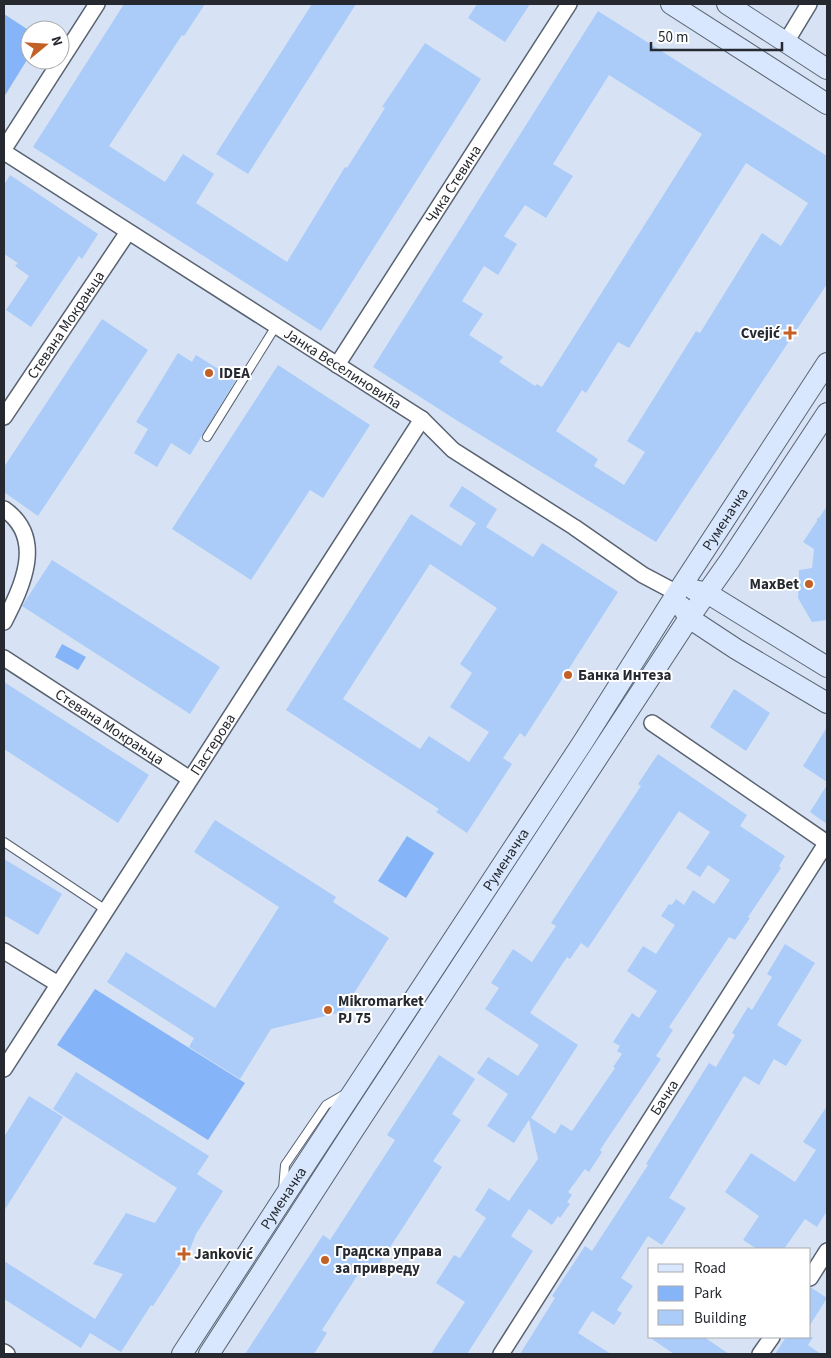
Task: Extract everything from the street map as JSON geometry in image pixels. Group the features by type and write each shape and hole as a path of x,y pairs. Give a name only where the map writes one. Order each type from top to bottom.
{"street":[{"path":"4,150 97,4"},
{"name":"Чика Стевина","path":"337,365 569,4"},
{"path":"671,4 827,104"},
{"path":"727,4 827,68"},
{"path":"786,42 810,4"},
{"name":"Јанка Веселиновића","path":"4,150 128,232 422,419 453,450 582,532 643,575 677,593"},
{"name":"Стевана Мокрањца","path":"4,417 128,232"},
{"name":"Руменачка","path":"182,1354 583,742 677,593 827,363"},
{"name":"Руменачка","path":"209,1354 689,618 827,413"},
{"name":"Пастерова","path":"4,1069 422,419"},
{"path":"4,509 20,526 28,548 24,579 4,622"},
{"path":"827,667 706,593 696,590 677,593 689,618 736,649 827,702"},
{"name":"Стевана Мокрањца","path":"4,658 190,778"},
{"path":"652,723 827,843"},
{"name":"Бачка","path":"502,1354 827,843"},
{"path":"4,951 58,984"},
{"path":"811,1276 827,1251"},
{"path":"760,1354 771,1338"},
{"path":"4,1352 8,1354"}],"lane":[{"path":"207,437 276,326"},
{"path":"4,842 106,910"}],"green space":[{"path":"4,14 20,24 21,70 4,97"},
{"path":"62,644 86,657 78,670 55,657"},
{"path":"407,836 434,853 406,898 378,881"},
{"path":"95,989 245,1083 208,1140 57,1045"}],"building":[{"path":"124,4 205,4 184,36 182,35 109,146 165,182 183,154 214,174 196,203 287,262 345,167 347,168 385,108 382,107 425,43 481,79 321,331 33,147"},
{"path":"312,4 356,4 248,174 216,154"},
{"path":"477,4 530,4 505,42 468,18"},
{"path":"598,11 827,156 827,284 656,542 373,367","holes":["609,75 702,134 542,387 537,384 535,386 499,362 503,357 469,335 483,314 462,301 484,266 498,275 517,244 504,236 525,205 546,218 573,176 553,164","746,163 808,203 781,246 762,233 700,333 696,331 627,441 645,452 624,485 594,466 598,459 556,431 582,390 586,393 618,342 629,348"]},
{"path":"10,175 98,234 82,259 79,256 31,327 6,310 29,276 15,266 18,263 4,254 4,185"},
{"path":"102,319 148,350 38,516 4,492 4,467"},
{"path":"178,353 192,362 196,355 236,380 190,455 171,443 157,467 134,453 148,429 136,422"},
{"path":"278,365 370,425 323,498 310,490 251,580 172,529"},
{"path":"462,486 497,509 486,527 533,557 542,543 618,592 525,737 520,733 503,758 512,764 467,833 436,812 439,809 286,710 411,514 461,546 476,523 449,506","holes":["430,564 497,608 460,664 472,673 450,707 489,732 469,762 429,736 420,749 343,699"]},
{"path":"827,506 827,620 812,622 798,598 799,570 812,568 814,549 803,542 817,521 817,518 819,518"},
{"path":"52,560 220,667 190,714 22,606"},
{"path":"4,682 149,775 118,823 4,749"},
{"path":"734,689 770,713 746,751 710,727"},
{"path":"827,727 827,782 803,766"},
{"path":"658,754 747,815 740,826 785,856 779,866 781,868 735,940 729,937 669,1027 673,1030 656,1056 661,1059 600,1150 602,1152 589,1172 585,1169 568,1192 572,1195 567,1202 570,1204 560,1218 558,1216 552,1225 529,1209 511,1236 533,1251 467,1354 431,1354 465,1302 436,1283 454,1255 460,1258 486,1218 475,1210 489,1188 509,1201 538,1159 529,1120 514,1143 487,1126 508,1094 477,1073 488,1057 518,1076 539,1045 485,1009 499,988 491,983 513,949 532,962 556,926 551,923 641,786 638,784","holes":["679,811 710,832 686,868 700,877 708,865 730,880 714,904 693,890 684,905 676,899 672,905 669,904 661,916 675,925 656,954 643,946 627,971 657,991 639,1018 632,1013 613,1042 620,1046 617,1051 622,1054 613,1067 615,1068 572,1131 561,1124 555,1134 531,1118 578,1045 530,1013 567,957 570,959 581,943 588,948"]},
{"path":"827,785 827,824 810,812"},
{"path":"215,820 336,897 333,902 389,938 342,1012 271,1029 240,1079 189,1047 194,1038 107,982 126,952 215,1008 279,907 194,852"},
{"path":"4,859 62,894 38,935 4,915"},
{"path":"785,944 815,963 777,1025 802,1040 786,1066 774,1059 759,1085 744,1076 669,1198 686,1208 662,1245 648,1236 621,1278 633,1286 617,1310 622,1313 614,1325 592,1311 578,1333 611,1354 520,1354 555,1298 552,1296 585,1246 592,1251 648,1165 646,1164 709,1063 716,1067 735,1035 732,1033 748,1007 752,1010 772,977 767,974"},
{"path":"439,1055 475,1079 452,1114 461,1120 433,1161 442,1167 376,1269 366,1262 322,1330 327,1333 314,1354 245,1354 323,1235 330,1240 395,1140 387,1135"},
{"path":"76,1072 209,1156 197,1174 223,1191 196,1234 190,1249 121,1352 90,1333 81,1348 4,1299 4,1261 95,1319 123,1274 93,1264 126,1213 155,1223 177,1188 53,1109"},
{"path":"29,1096 63,1117 4,1211 4,1137"},
{"path":"827,1106 827,1211 817,1227 805,1219 785,1248 755,1248 743,1240 759,1216 725,1192 751,1153 795,1182 816,1150 803,1142"},
{"path":"811,1288 827,1298 811,1323"},
{"path":"813,1337 808,1345 821,1354 775,1354 785,1338"},
{"path":"650,1338 705,1338 729,1354 674,1354"}],"place":[{"name":"Cvejić","path":"790,333"},
{"name":"IDEA","path":"209,373"},
{"name":"MaxBet","path":"809,584"},
{"name":"Банка Интеза","path":"568,675"},
{"name":"Mikromarket PJ 75","path":"328,1010"},
{"name":"Janković","path":"184,1254"},
{"name":"Градска управа за привреду","path":"325,1260"}]}
